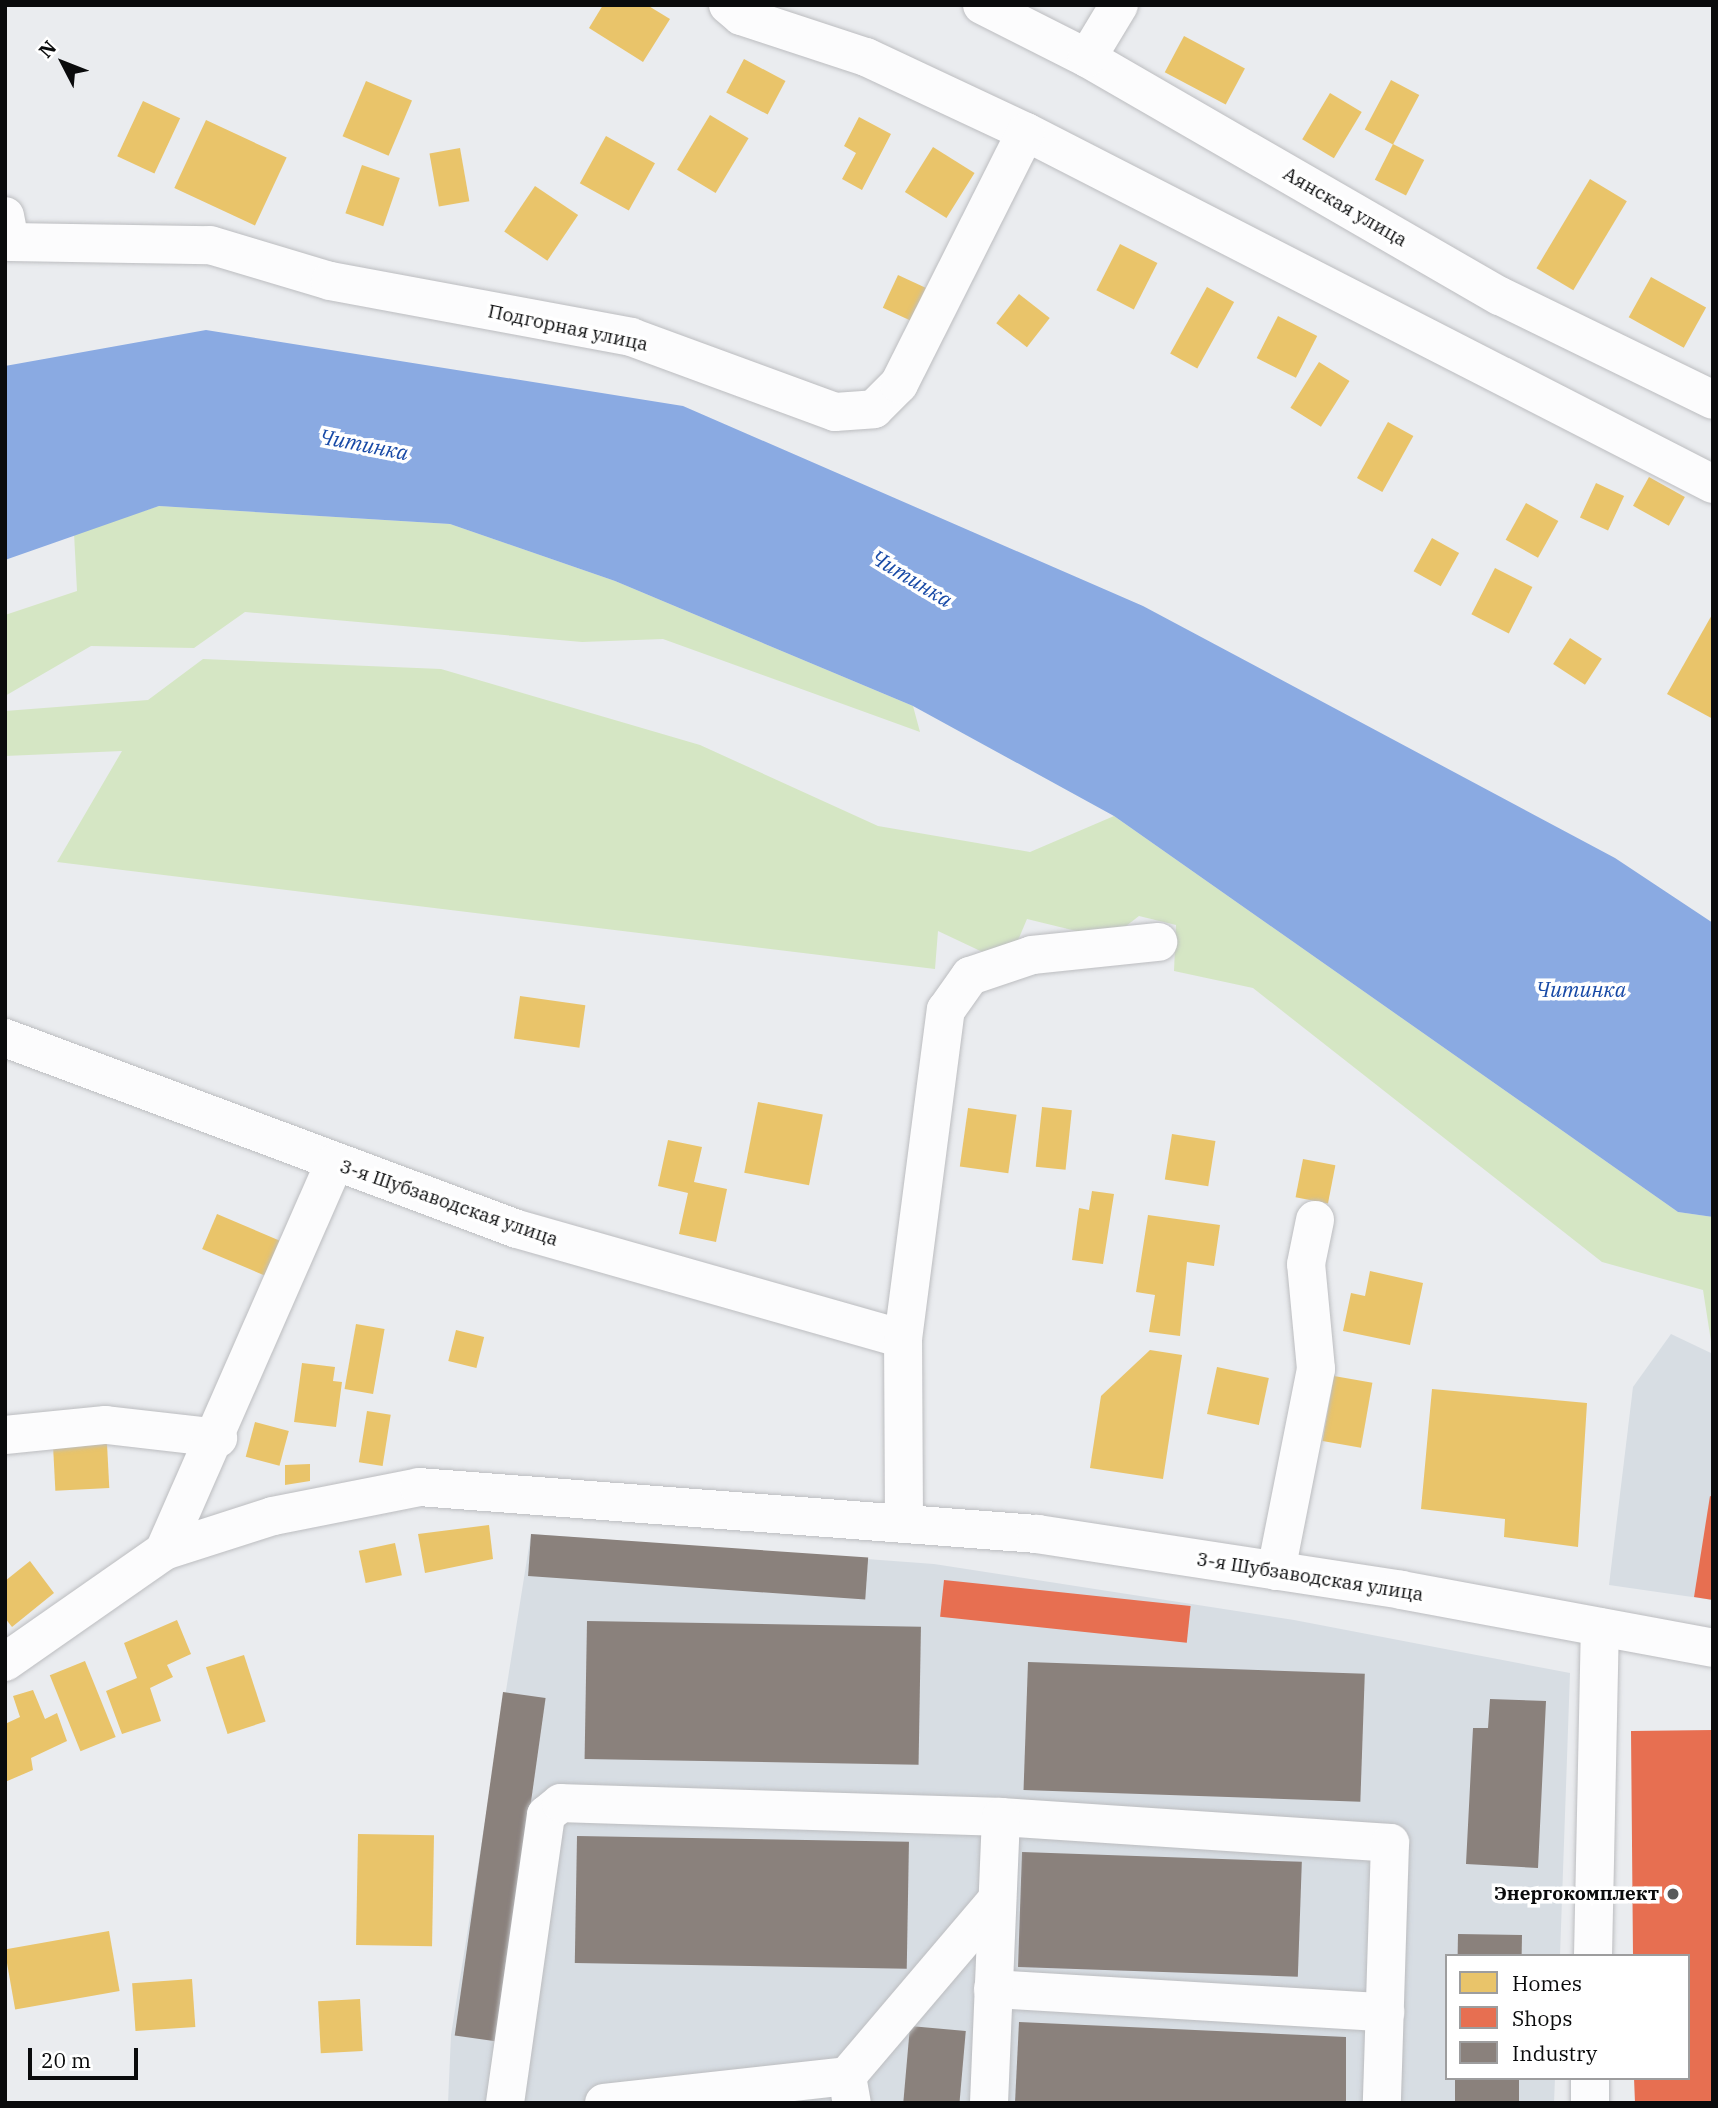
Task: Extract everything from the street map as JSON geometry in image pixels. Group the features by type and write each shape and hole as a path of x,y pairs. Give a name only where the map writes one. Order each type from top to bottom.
{"street":[{"path":"727,5 741,16 866,57 1026,132 1713,484"},
{"name":"Аянская улица","path":"982,5 1087,58 1500,296 1713,400"},
{"path":"1087,58 1119,5"},
{"name":"Подгорная улица","path":"7,234 210,244 330,281 631,337 835,412 874,410 899,384 1026,132"},
{"path":"904,1523 903,1339 946,1010 970,976 1032,955 1158,942"},
{"name":"3-я Шубзаводская улица","path":"5,1038 334,1163 517,1229 903,1339"},
{"path":"5,1661 164,1551 218,1438 334,1163"},
{"path":"1276,1571 1316,1369 1306,1264 1315,1220"},
{"path":"5,1435 106,1425 218,1438"},
{"name":"3-я Шубзаводская улица","path":"164,1551 273,1516 419,1487 520,1490 1037,1534 1276,1571 1713,1648"},
{"path":"1593,1954 1600,1627"},
{"path":"505,2103 552,1806 1001,1817 1390,1843 1382,2103"},
{"path":"989,2103 1001,1817"},
{"path":"604,2103 850,2090 997,1900"},
{"path":"993,1989 1385,2012"},
{"path":"1590,2080 1590,2103"}],"shaded area":[{"path":"1671,1334 1713,1354 1713,1600 1609,1585 1633,1387"},
{"path":"531,1534 934,1564 1294,1620 1570,1673 1560,1954 1445,1954 1445,2080 1555,2080 1554,2103 448,2103 451,2035"}],"green space":[{"path":"159,506 450,524 615,581 913,706 920,732 663,639 582,642 245,612 194,648 91,646 5,696 5,615 77,591 74,533"},
{"path":"203,659 441,669 700,745 878,826 1030,852 1114,816 1678,1212 1713,1217 1713,1354 1703,1290 1602,1262 1253,988 1174,971 1176,925 1139,916 1109,939 1027,919 1008,964 938,931 935,969 57,862 122,751 5,756 5,711 148,700"}],"water":[{"name":"Читинка","path":"206,330 683,406 1143,606 1615,858 1713,923 1713,1217 1678,1212 1114,816 913,706 615,581 450,524 159,506 5,560 5,366"}],"building: Homes":[{"path":"603,5 647,5 670,19 643,62 589,28"},
{"path":"1184,36 1245,68 1226,105 1165,72"},
{"path":"744,59 785,81 768,115 726,93"},
{"path":"1391,80 1419,95 1393,144 1365,129"},
{"path":"366,81 412,101 389,156 343,136"},
{"path":"1330,93 1362,112 1334,158 1302,139"},
{"path":"143,101 180,118 154,174 117,156"},
{"path":"710,115 749,138 716,193 677,170"},
{"path":"859,117 891,134 862,190 842,179 856,153 844,146"},
{"path":"206,120 287,158 255,226 174,188"},
{"path":"606,136 655,163 629,210 580,183"},
{"path":"1393,144 1424,160 1406,196 1375,180"},
{"path":"933,147 975,173 946,218 905,192"},
{"path":"460,148 469,201 439,207 429,153"},
{"path":"362,165 400,178 383,226 345,213"},
{"path":"1590,179 1627,201 1573,290 1536,268"},
{"path":"535,186 578,215 547,261 504,232"},
{"path":"1120,244 1157,263 1134,309 1096,290"},
{"path":"898,275 926,288 911,321 883,308"},
{"path":"1651,277 1706,308 1684,348 1629,317"},
{"path":"1207,287 1234,302 1197,369 1170,353"},
{"path":"1019,294 1050,318 1027,347 996,323"},
{"path":"1278,316 1317,336 1296,378 1257,358"},
{"path":"1319,362 1350,381 1321,427 1290,408"},
{"path":"1388,422 1413,436 1382,492 1357,478"},
{"path":"1649,477 1685,497 1669,526 1633,506"},
{"path":"1596,483 1624,496 1608,531 1580,517"},
{"path":"1526,503 1558,521 1538,558 1506,540"},
{"path":"1432,538 1459,553 1441,586 1414,571"},
{"path":"1495,568 1532,587 1509,633 1471,614"},
{"path":"1713,613 1713,719 1667,694"},
{"path":"1570,638 1602,659 1585,685 1553,664"},
{"path":"520,996 585,1005 579,1048 514,1039"},
{"path":"758,1102 823,1115 809,1185 744,1173"},
{"path":"1042,1107 1072,1110 1066,1170 1036,1167"},
{"path":"968,1108 1017,1115 1008,1173 960,1166"},
{"path":"1172,1134 1215,1141 1208,1186 1165,1179"},
{"path":"668,1140 702,1147 694,1182 727,1189 716,1242 679,1234 688,1193 658,1186"},
{"path":"1303,1159 1335,1165 1328,1204 1296,1197"},
{"path":"1092,1191 1114,1194 1103,1264 1072,1260 1079,1208 1089,1210"},
{"path":"217,1214 292,1246 277,1281 202,1249"},
{"path":"1148,1215 1220,1225 1214,1266 1187,1262 1180,1336 1149,1332 1155,1295 1136,1292"},
{"path":"1370,1271 1423,1283 1410,1345 1343,1331 1351,1293 1365,1296"},
{"path":"356,1324 385,1329 373,1394 345,1389"},
{"path":"456,1330 484,1337 476,1368 448,1361"},
{"path":"1150,1350 1182,1355 1163,1479 1090,1468 1101,1396"},
{"path":"302,1363 335,1367 333,1381 342,1382 336,1427 294,1422"},
{"path":"1217,1367 1269,1378 1259,1425 1207,1414"},
{"path":"1334,1376 1372,1383 1361,1448 1323,1441"},
{"path":"1432,1389 1587,1403 1578,1547 1504,1537 1505,1519 1421,1509"},
{"path":"367,1411 391,1415 383,1466 359,1462"},
{"path":"255,1422 289,1431 279,1466 246,1457"},
{"path":"107,1444 109,1488 55,1491 53,1447"},
{"path":"310,1464 310,1481 285,1485 285,1465"},
{"path":"489,1525 493,1559 425,1573 418,1534"},
{"path":"395,1543 402,1575 366,1583 359,1551"},
{"path":"30,1561 54,1593 12,1627 5,1618 5,1581"},
{"path":"177,1620 191,1654 167,1665 173,1677 150,1688 161,1721 122,1734 106,1691 137,1678 124,1643"},
{"path":"244,1655 266,1722 228,1734 206,1667"},
{"path":"85,1661 116,1737 80,1751 50,1675"},
{"path":"33,1690 45,1719 57,1713 67,1741 31,1758 33,1770 5,1782 5,1724 20,1717 13,1696"},
{"path":"358,1834 434,1835 432,1946 356,1945"},
{"path":"109,1931 120,1991 15,2009 5,1949"},
{"path":"192,1979 195,2027 135,2031 132,1983"},
{"path":"360,1999 363,2051 321,2053 318,2001"}],"building: Shops":[{"path":"1710,1496 1713,1497 1713,1600 1694,1597"},
{"path":"944,1580 1191,1606 1187,1643 940,1617"},
{"name":"Энергокомплект","path":"1713,1730 1713,2103 1635,2103 1634,2080 1690,2080 1690,1954 1633,1954 1631,1731"}],"building: Industry":[{"path":"531,1534 868,1558 865,1599 528,1576"},
{"path":"587,1621 921,1627 919,1765 585,1759"},
{"path":"1028,1662 1365,1674 1360,1802 1024,1790"},
{"path":"503,1692 546,1698 497,2042 455,2036"},
{"path":"1490,1699 1546,1701 1538,1868 1466,1864 1473,1728 1488,1728"},
{"path":"577,1836 909,1842 907,1969 575,1963"},
{"path":"1022,1852 1302,1862 1298,1977 1018,1967"},
{"path":"1458,1934 1522,1935 1522,1954 1458,1954"},
{"path":"1019,2022 1346,2037 1346,2103 1015,2103"},
{"path":"910,2026 966,2031 959,2103 903,2103"},
{"path":"1455,2080 1519,2080 1519,2103 1455,2103"}],"place":[{"name":"Энергокомплект","path":"1673,1894"}]}
